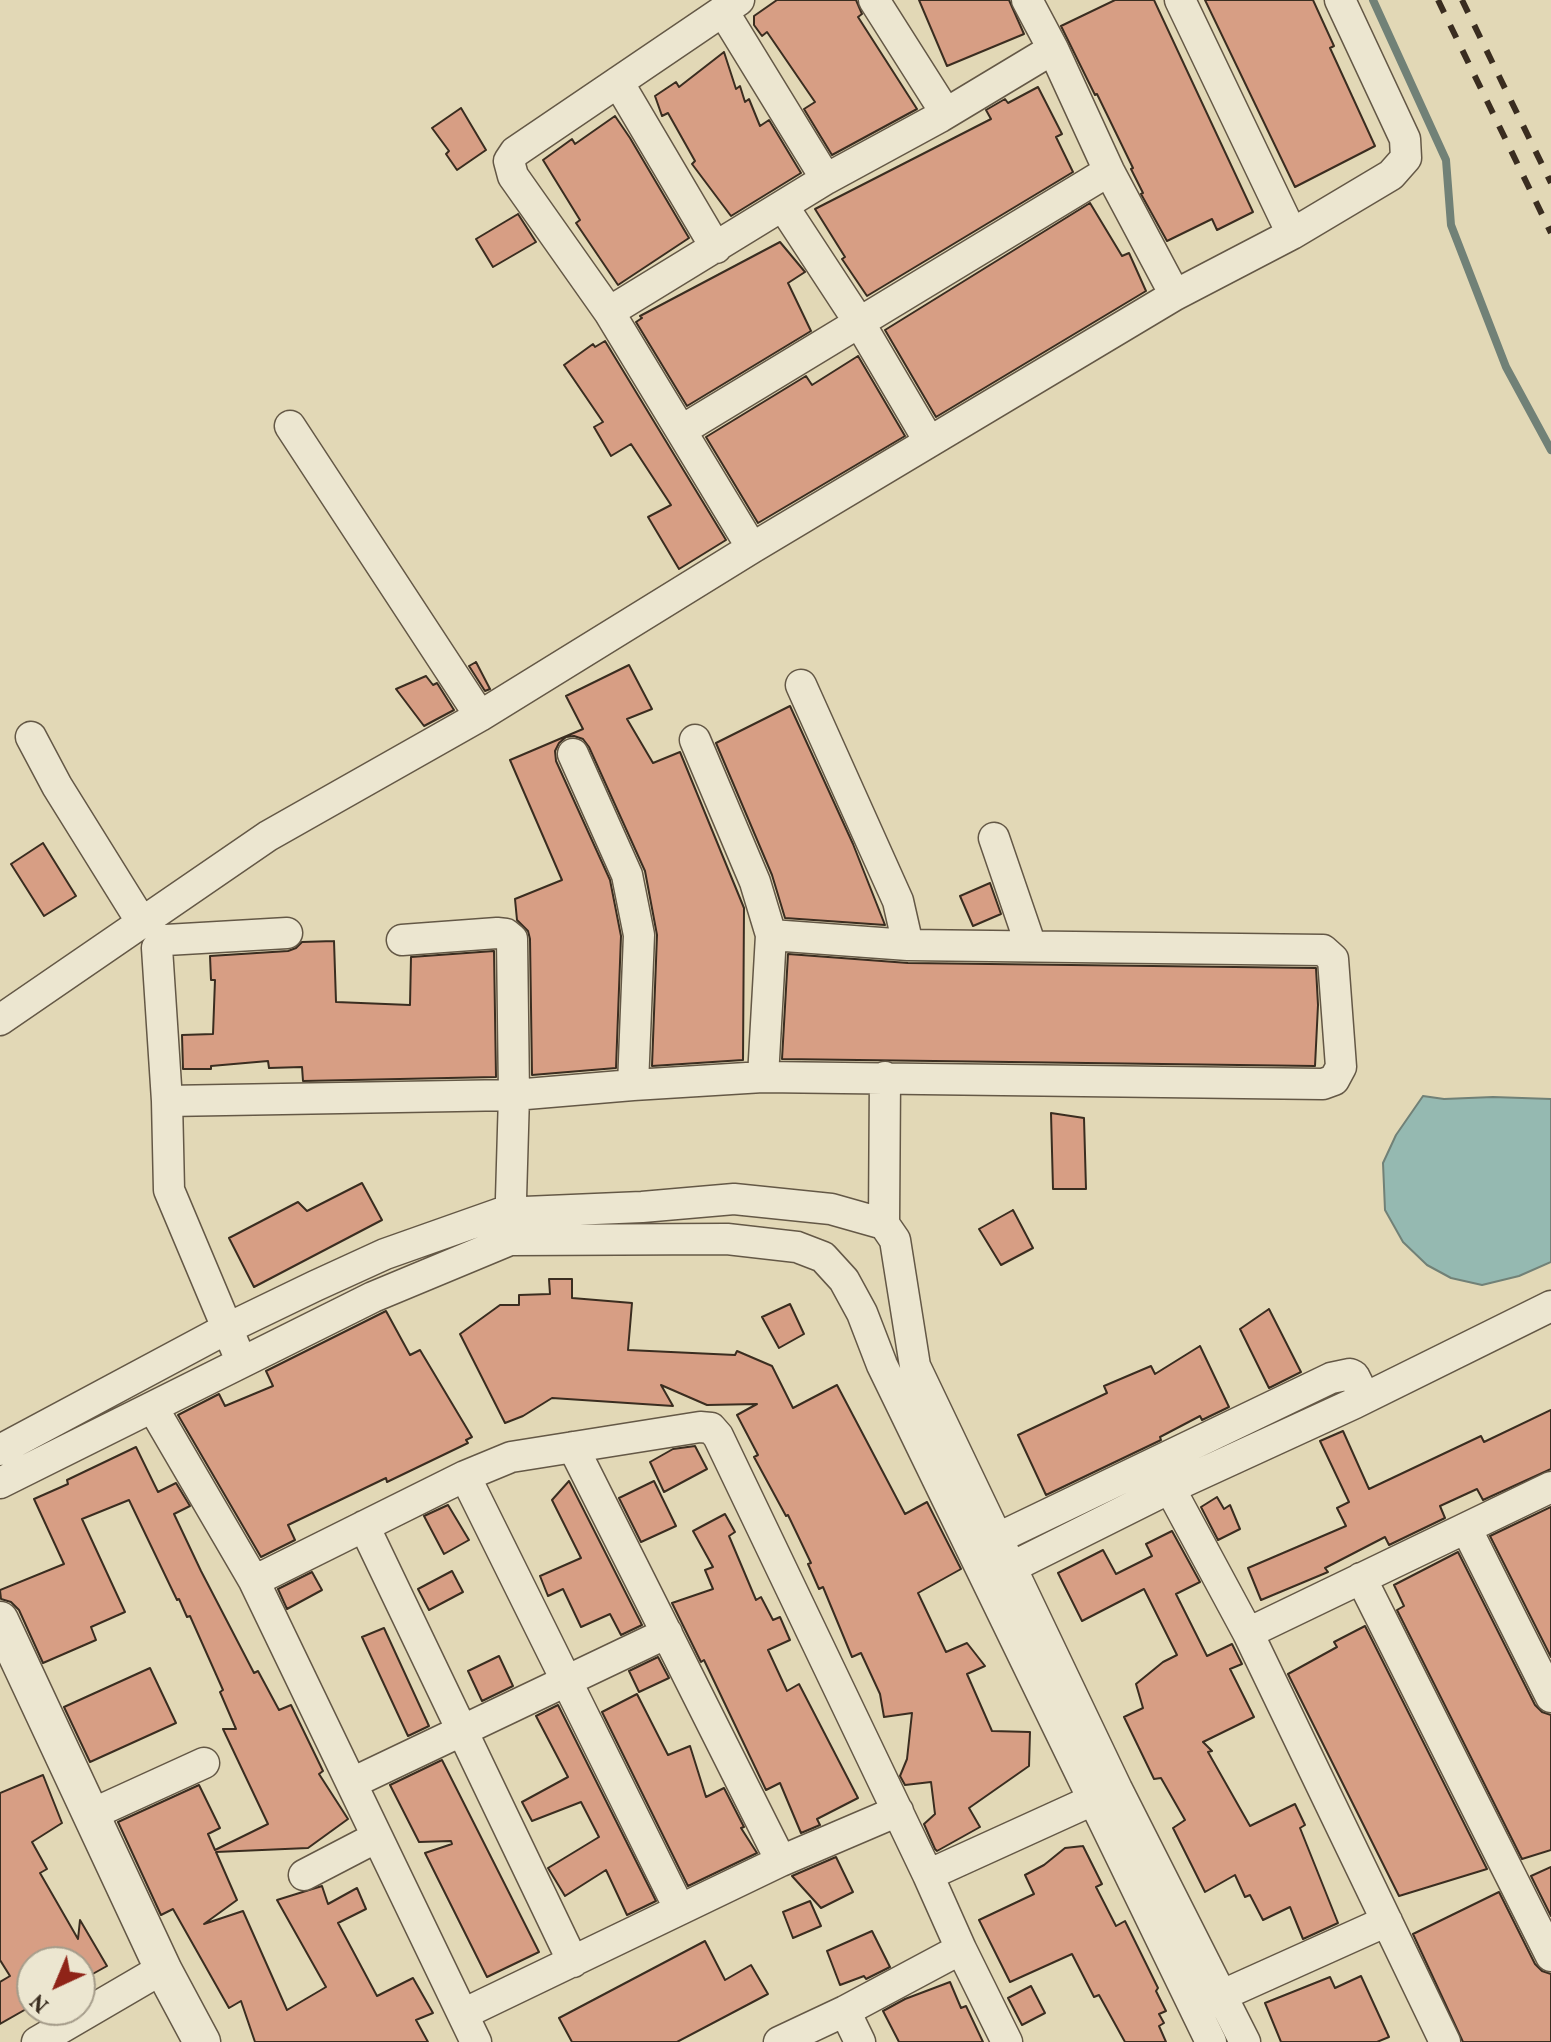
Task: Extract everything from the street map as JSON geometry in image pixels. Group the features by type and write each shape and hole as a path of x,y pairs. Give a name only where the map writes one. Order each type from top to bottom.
{"street":[{"path":"874,0 940,104 940,117"},
{"path":"1180,0 1292,234"},
{"path":"0,1020 268,836 480,716 752,548 1175,295 1292,234 1391,175 1406,158 1405,139 1340,0"},
{"path":"1036,3 1053,49 1109,171 1175,295"},
{"path":"752,548 609,312 513,176 509,161 515,152 731,6 826,179"},
{"path":"609,312 826,179 940,117 1053,49"},
{"path":"618,82 716,248"},
{"path":"682,430 1109,171"},
{"path":"783,206 859,322 929,441"},
{"path":"290,426 480,716"},
{"path":"801,685 898,901 908,945"},
{"path":"31,737 57,786 141,921"},
{"path":"695,740 755,882 771,935 763,1077"},
{"path":"573,754 627,875 639,935 633,1085"},
{"path":"994,838 1031,946"},
{"path":"241,1361 169,1190 167,1101 157,948 166,940 287,933"},
{"path":"402,940 497,933 506,934 512,939 514,1095 510,1226"},
{"path":"167,1101 514,1095 763,1077 1323,1084 1334,1080 1341,1067 1333,959 1323,950 908,945 771,935"},
{"path":"885,1077 884,1224 895,1240 915,1366 1012,1567 1105,1796 1211,2042"},
{"path":"0,1483 510,1226 642,1207 734,1199 831,1209 884,1224"},
{"path":"817,1254 831,1209"},
{"path":"0,1450 226,1329 385,1254 467,1224 727,1239 797,1247 817,1254 844,1280 862,1313 882,1365 1105,1796 1223,1995 1245,2042"},
{"path":"862,1313 904,1306"},
{"path":"1012,1567 1331,1378 1354,1376 1365,1398 1551,1306"},
{"path":"153,1408 254,1581 476,2042"},
{"path":"254,1581 465,1476 511,1457 700,1427 711,1428 718,1436 1007,2042"},
{"path":"573,1447 781,1861"},
{"path":"465,1476 679,1908"},
{"path":"998,1538 1163,1476"},
{"path":"1163,1476 1248,1633 1445,2042"},
{"path":"1248,1633 1551,1487"},
{"path":"364,1526 573,1962"},
{"path":"1467,1530 1551,1697"},
{"path":"1361,1578 1551,1956"},
{"path":"0,1620 164,1971 202,2042"},
{"path":"352,1783 667,1633"},
{"path":"90,1815 204,1763"},
{"path":"928,1875 1105,1796"},
{"path":"463,2014 679,1908 898,1811"},
{"path":"304,1875 377,1837"},
{"path":"1195,2007 1387,1921"},
{"path":"779,2042 845,2011 961,1949"},
{"path":"37,2042 150,1976 164,1971"},
{"path":"845,2011 860,2042"}],"water":[{"path":"1423,1096 1444,1099 1551,1099 1551,1262 1519,1276 1482,1285 1451,1278 1427,1265 1403,1242 1385,1210 1383,1163 1396,1135"}],"building":[{"path":"777,0 856,0 862,14 858,17 917,109 832,155 804,109 815,102 767,32 762,36 754,25 754,16"},
{"path":"919,0 1009,0 1024,34 947,66"},
{"path":"1115,0 1154,0 1253,212 1217,230 1212,219 1167,241 1141,194 1133,168 1061,26"},
{"path":"1205,0 1313,0 1334,46 1330,48 1375,146 1295,187"},
{"path":"724,52 736,89 740,86 745,102 749,99 760,126 769,120 801,173 731,216 692,164 695,161 668,113 662,116 655,96 676,82 679,87"},
{"path":"1038,87 1062,134 1056,137 1073,172 867,296 842,259 845,257 815,209 991,119 986,110 1005,99 1008,103"},
{"path":"461,108 486,150 457,170 446,154 449,151 432,128"},
{"path":"615,116 689,238 618,285 576,223 580,220 543,160 572,139 575,144"},
{"path":"1090,203 1122,256 1129,253 1146,291 936,417 885,330"},
{"path":"518,214 536,242 493,267 476,239"},
{"path":"780,242 805,272 788,283 811,331 687,406 636,322 642,318 640,316"},
{"path":"605,341 726,540 679,569 648,517 671,505 631,444 611,456 594,427 603,422 564,365 593,344 595,347"},
{"path":"858,356 905,436 758,523 706,437 806,376 812,385"},
{"path":"476,662 490,689 485,691 469,666"},
{"path":"629,665 652,709 627,719 653,763 680,752 744,908 743,1060 652,1066 657,935 645,871 589,747 583,739 574,736 566,737 559,743 555,751 556,761 610,880 621,936 616,1068 532,1075 530,939 528,931 517,920 515,899 562,880 510,760 583,729 566,696"},
{"path":"426,676 433,685 437,683 454,710 424,726 396,689"},
{"path":"790,706 853,844 885,925 785,918 772,875 716,743"},
{"path":"43,843 76,896 44,916 11,864"},
{"path":"990,883 1001,914 973,926 960,896"},
{"path":"334,941 336,1002 410,1005 411,957 494,951 496,1077 303,1081 302,1067 269,1068 268,1061 211,1066 211,1069 183,1069 182,1035 213,1034 215,980 211,980 210,956 288,951 302,942"},
{"path":"788,954 908,963 1316,968 1315,1066 782,1059"},
{"path":"1051,1113 1084,1118 1086,1189 1053,1189"},
{"path":"362,1183 382,1220 254,1287 229,1238 298,1202 307,1211"},
{"path":"1013,1210 1033,1248 1001,1265 979,1229"},
{"path":"549,1279 572,1279 572,1298 632,1303 628,1350 735,1355 737,1351 772,1366 793,1408 837,1385 905,1514 927,1502 961,1569 918,1593 946,1652 967,1643 985,1666 967,1674 992,1731 1030,1732 1029,1766 969,1808 980,1827 937,1851 935,1849 924,1824 935,1814 931,1782 905,1785 900,1776 907,1759 912,1713 884,1717 880,1694 861,1653 852,1657 823,1587 819,1589 808,1564 811,1563 788,1515 754,1457 758,1455 737,1415 757,1404 707,1405 661,1385 673,1406 552,1398 505,1423 460,1334 500,1305 519,1305 519,1295 550,1294"},
{"path":"790,1304 804,1334 779,1348 762,1317"},
{"path":"1269,1309 1301,1372 1269,1388 1240,1329"},
{"path":"386,1311 410,1355 420,1350 472,1437 466,1440 468,1443 387,1482 386,1478 288,1525 295,1540 261,1557 178,1415 219,1394 225,1406 273,1386 266,1371"},
{"path":"1200,1346 1229,1407 1202,1420 1200,1416 1160,1437 1161,1440 1046,1495 1018,1435 1107,1393 1104,1386 1151,1366 1155,1374"},
{"path":"1551,1410 1551,1469 1483,1500 1477,1489 1440,1506 1445,1518 1389,1545 1385,1537 1325,1568 1328,1572 1261,1600 1248,1568 1346,1526 1337,1508 1349,1502 1320,1441 1343,1431 1369,1489 1481,1436 1484,1442"},
{"path":"695,1446 707,1469 664,1492 650,1462 673,1449"},
{"path":"136,1447 158,1492 176,1483 190,1506 174,1514 201,1571 254,1673 258,1671 279,1710 291,1705 323,1771 319,1774 348,1819 308,1848 216,1852 237,1900 204,1924 243,1911 287,2010 326,1987 277,1900 322,1886 328,1904 357,1888 366,1909 338,1923 377,1996 413,1978 433,2013 416,2020 428,2042 255,2042 241,2001 229,2008 173,1909 161,1915 118,1822 199,1785 220,1828 208,1834 215,1850 268,1824 223,1729 236,1729 220,1692 223,1690 190,1616 187,1617 177,1600 129,1500 82,1519 125,1612 91,1627 96,1640 43,1663 19,1610 11,1602 1,1599 0,1590 64,1564 34,1499"},
{"path":"569,1481 642,1625 621,1635 610,1614 581,1627 563,1589 548,1596 540,1576 581,1558 552,1500"},
{"path":"654,1481 676,1526 641,1542 619,1498"},
{"path":"1217,1497 1224,1509 1230,1505 1240,1529 1218,1540 1201,1507"},
{"path":"448,1505 469,1540 444,1554 424,1516"},
{"path":"1551,1507 1551,1657 1490,1536"},
{"path":"725,1514 735,1532 729,1536 756,1600 761,1597 773,1620 780,1617 790,1640 768,1650 787,1691 799,1684 858,1798 817,1819 820,1825 801,1833 780,1783 766,1790 704,1660 701,1662 672,1603 713,1589 705,1570 713,1567 693,1531"},
{"path":"1172,1531 1200,1582 1176,1594 1207,1656 1232,1644 1242,1664 1230,1669 1254,1717 1203,1742 1212,1751 1208,1752 1250,1826 1295,1804 1305,1825 1300,1828 1338,1923 1303,1939 1290,1907 1263,1920 1250,1895 1245,1897 1235,1875 1205,1892 1173,1828 1185,1820 1161,1778 1154,1779 1124,1717 1143,1708 1136,1684 1177,1655 1144,1589 1082,1621 1058,1573 1103,1550 1116,1574 1152,1556 1146,1544"},
{"path":"1458,1552 1535,1705 1551,1715 1551,1850 1522,1859 1397,1610 1404,1606 1394,1585"},
{"path":"452,1571 463,1592 429,1610 418,1589"},
{"path":"312,1572 322,1590 287,1609 278,1589"},
{"path":"1365,1626 1487,1869 1399,1896 1288,1674 1337,1647 1334,1642"},
{"path":"384,1628 429,1726 408,1736 362,1637"},
{"path":"499,1656 513,1686 482,1701 468,1671"},
{"path":"658,1657 669,1678 639,1692 629,1671"},
{"path":"150,1668 176,1723 90,1762 64,1707"},
{"path":"637,1694 668,1755 690,1746 706,1797 724,1788 744,1827 741,1828 757,1853 688,1886 602,1712"},
{"path":"558,1705 656,1901 627,1915 606,1870 565,1896 548,1868 599,1837 581,1802 532,1821 522,1802 568,1777 536,1716"},
{"path":"442,1760 539,1952 487,1977 425,1853 452,1844 451,1841 419,1842 390,1785"},
{"path":"43,1775 62,1823 32,1842 47,1869 40,1873 78,1939 80,1920 95,1946 16,1946 16,2015 0,2024 0,1982 10,1976 0,1960 0,1793"},
{"path":"1083,1846 1102,1884 1096,1887 1116,1926 1125,1921 1158,1988 1156,1991 1166,2011 1159,2014 1164,2023 1159,2026 1166,2042 1125,2042 1099,1995 1094,1997 1072,1954 1010,1982 979,1920 1034,1894 1025,1875 1065,1848"},
{"path":"836,1857 853,1892 821,1908 792,1876"},
{"path":"1551,1867 1551,1916 1531,1876"},
{"path":"1499,1892 1535,1964 1551,1974 1551,2042 1463,2042 1413,1934"},
{"path":"810,1901 821,1926 793,1938 783,1912"},
{"path":"872,1931 890,1967 866,1979 864,1976 840,1985 827,1951"},
{"path":"705,1941 725,1980 751,1965 768,1994 677,2042 572,2042 559,2018"},
{"path":"96,1947 107,1966 96,1972"},
{"path":"1361,1976 1389,2037 1377,2042 1281,2042 1265,2003 1330,1977 1335,1988"},
{"path":"950,1982 961,2008 966,2006 983,2042 899,2042 883,2011"},
{"path":"1031,1986 1045,2013 1022,2025 1008,1998"}],"waterway":[{"path":"1373,0 1446,160 1451,225 1506,367 1551,450"}],"railway":[{"path":"1438,0 1551,233"},
{"path":"1462,0 1551,183"}]}
